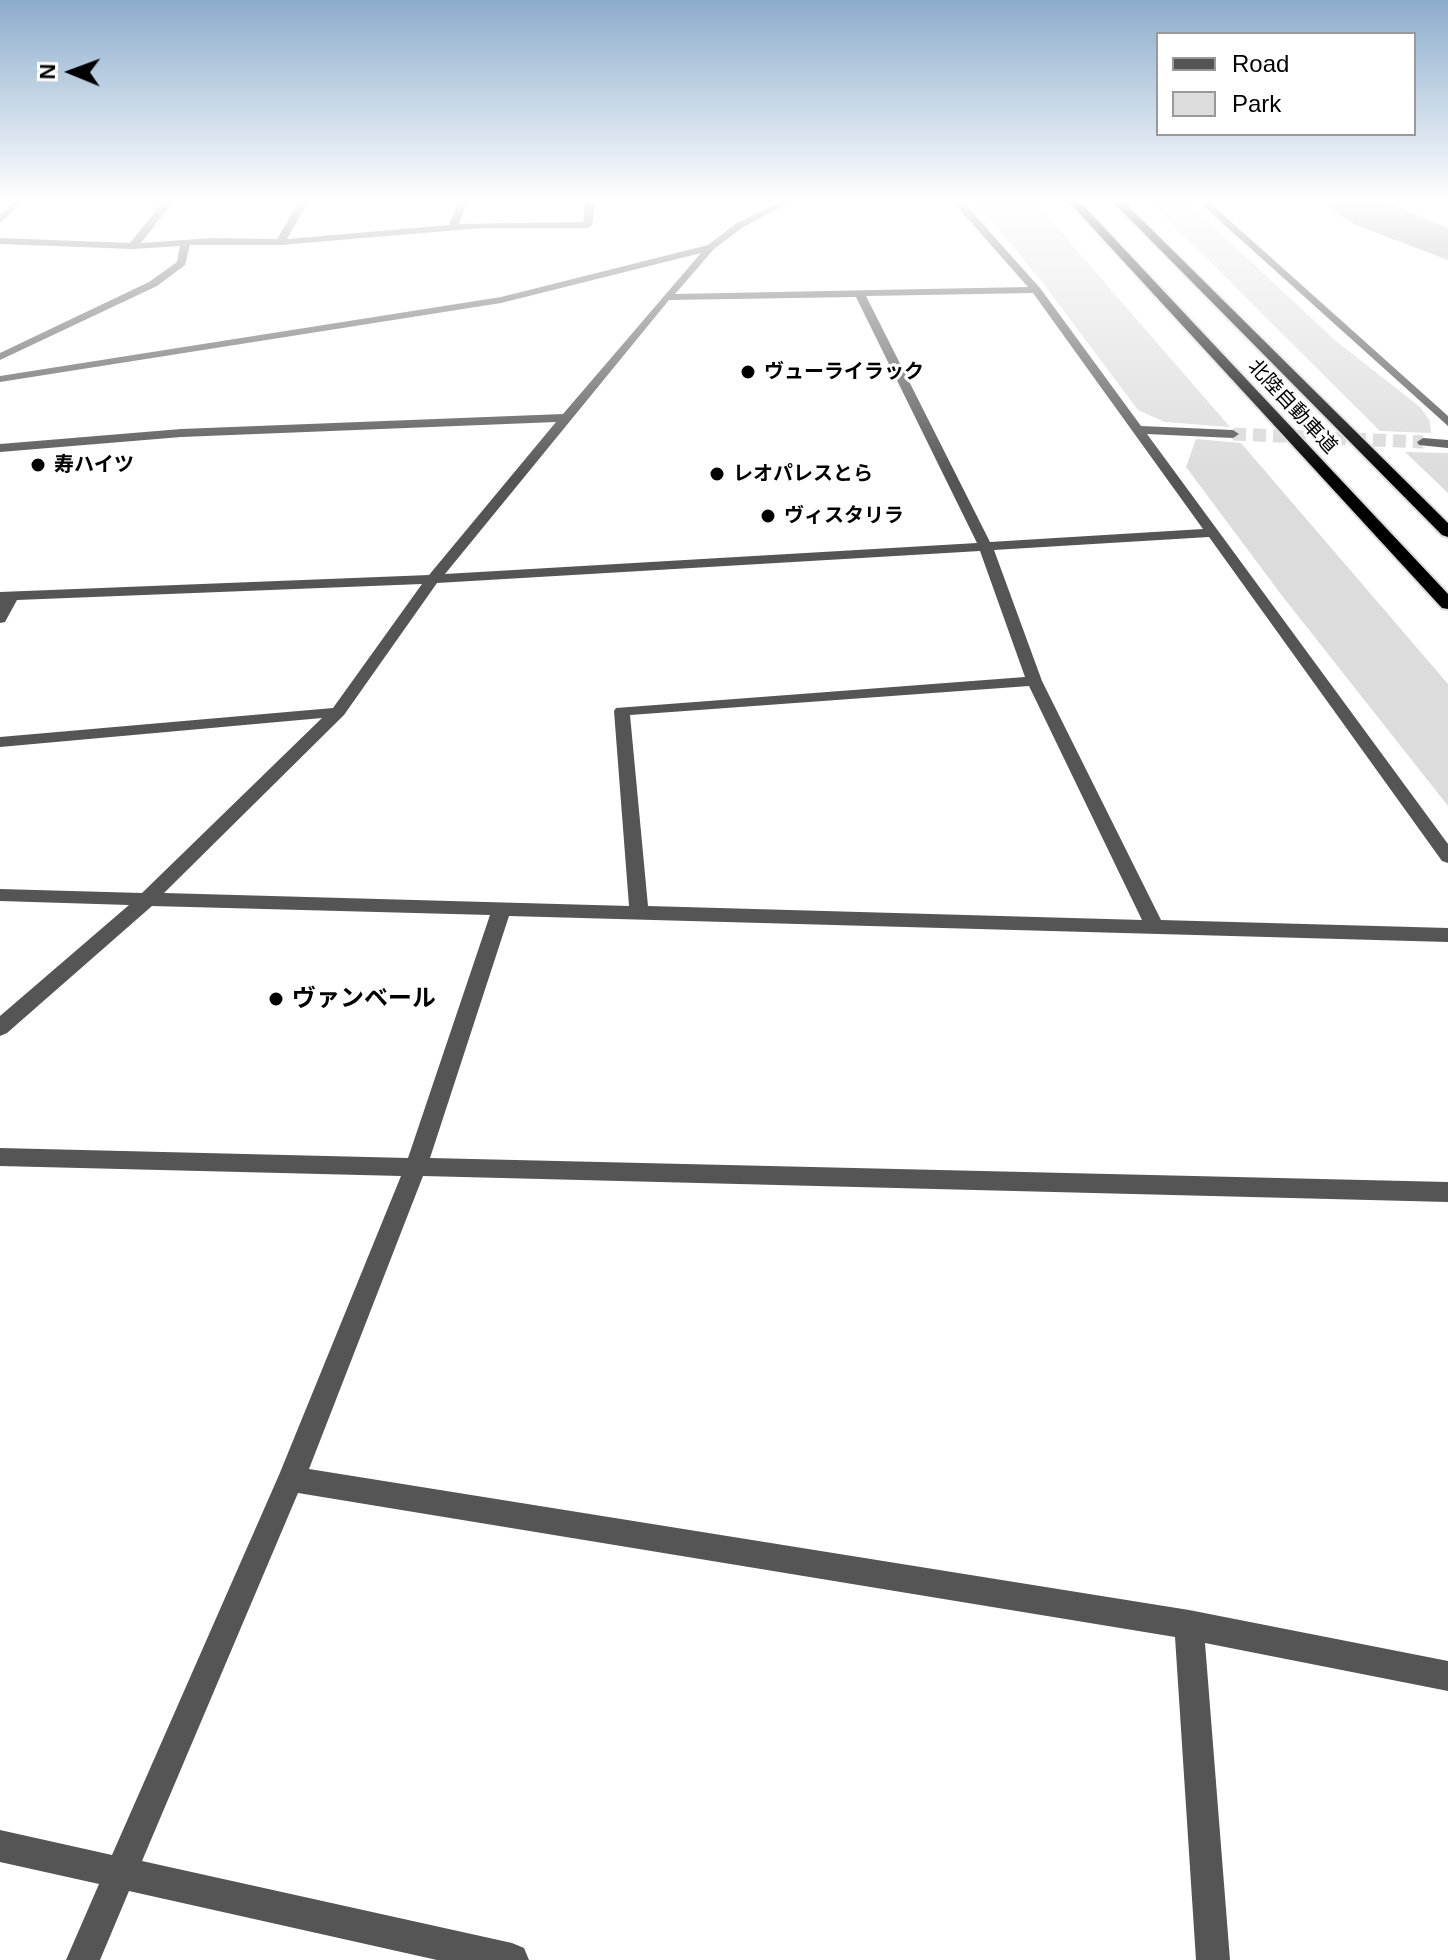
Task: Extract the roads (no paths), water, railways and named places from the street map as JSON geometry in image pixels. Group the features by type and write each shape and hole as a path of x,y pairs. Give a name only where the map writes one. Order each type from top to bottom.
{"highway":[{"name":"北陸自動車道","path":"1159,293 1448,604"},
{"name":"北陸自動車道","path":"1209,293 1448,532"}],"street":[{"path":"0,357 133,293"},
{"path":"0,379 373,323 527,293"},
{"path":"0,1028 145,901 338,712 433,579 669,293"},
{"path":"666,297 836,293"},
{"path":"859,293 986,547 1034,681 1155,927"},
{"path":"1039,293 1448,857"},
{"path":"1305,293 1448,422"},
{"path":"0,448 181,433 564,418"},
{"path":"1138,430 1233,434"},
{"path":"1423,442 1448,444"},
{"path":"0,619 6,596 433,579 1212,533"},
{"path":"639,914 622,711 1034,681"},
{"path":"0,742 338,712"},
{"path":"0,895 1448,935"},
{"path":"83,1960 119,1870 291,1479 416,1166 501,910"},
{"path":"0,1157 1448,1192"},
{"path":"291,1479 1189,1625 1448,1676"},
{"path":"1189,1625 1213,1960"},
{"path":"0,1846 119,1870 512,1960"}],"tunnel":[{"path":"1233,434 1423,442"}],"place":[{"name":"ヴューライラック","path":"748,372"},
{"name":"寿ハイツ","path":"38,465"},
{"name":"レオパレスとら","path":"717,474"},
{"name":"ヴィスタリラ","path":"768,516"},
{"name":"ヴァンベール","path":"276,999"}]}
